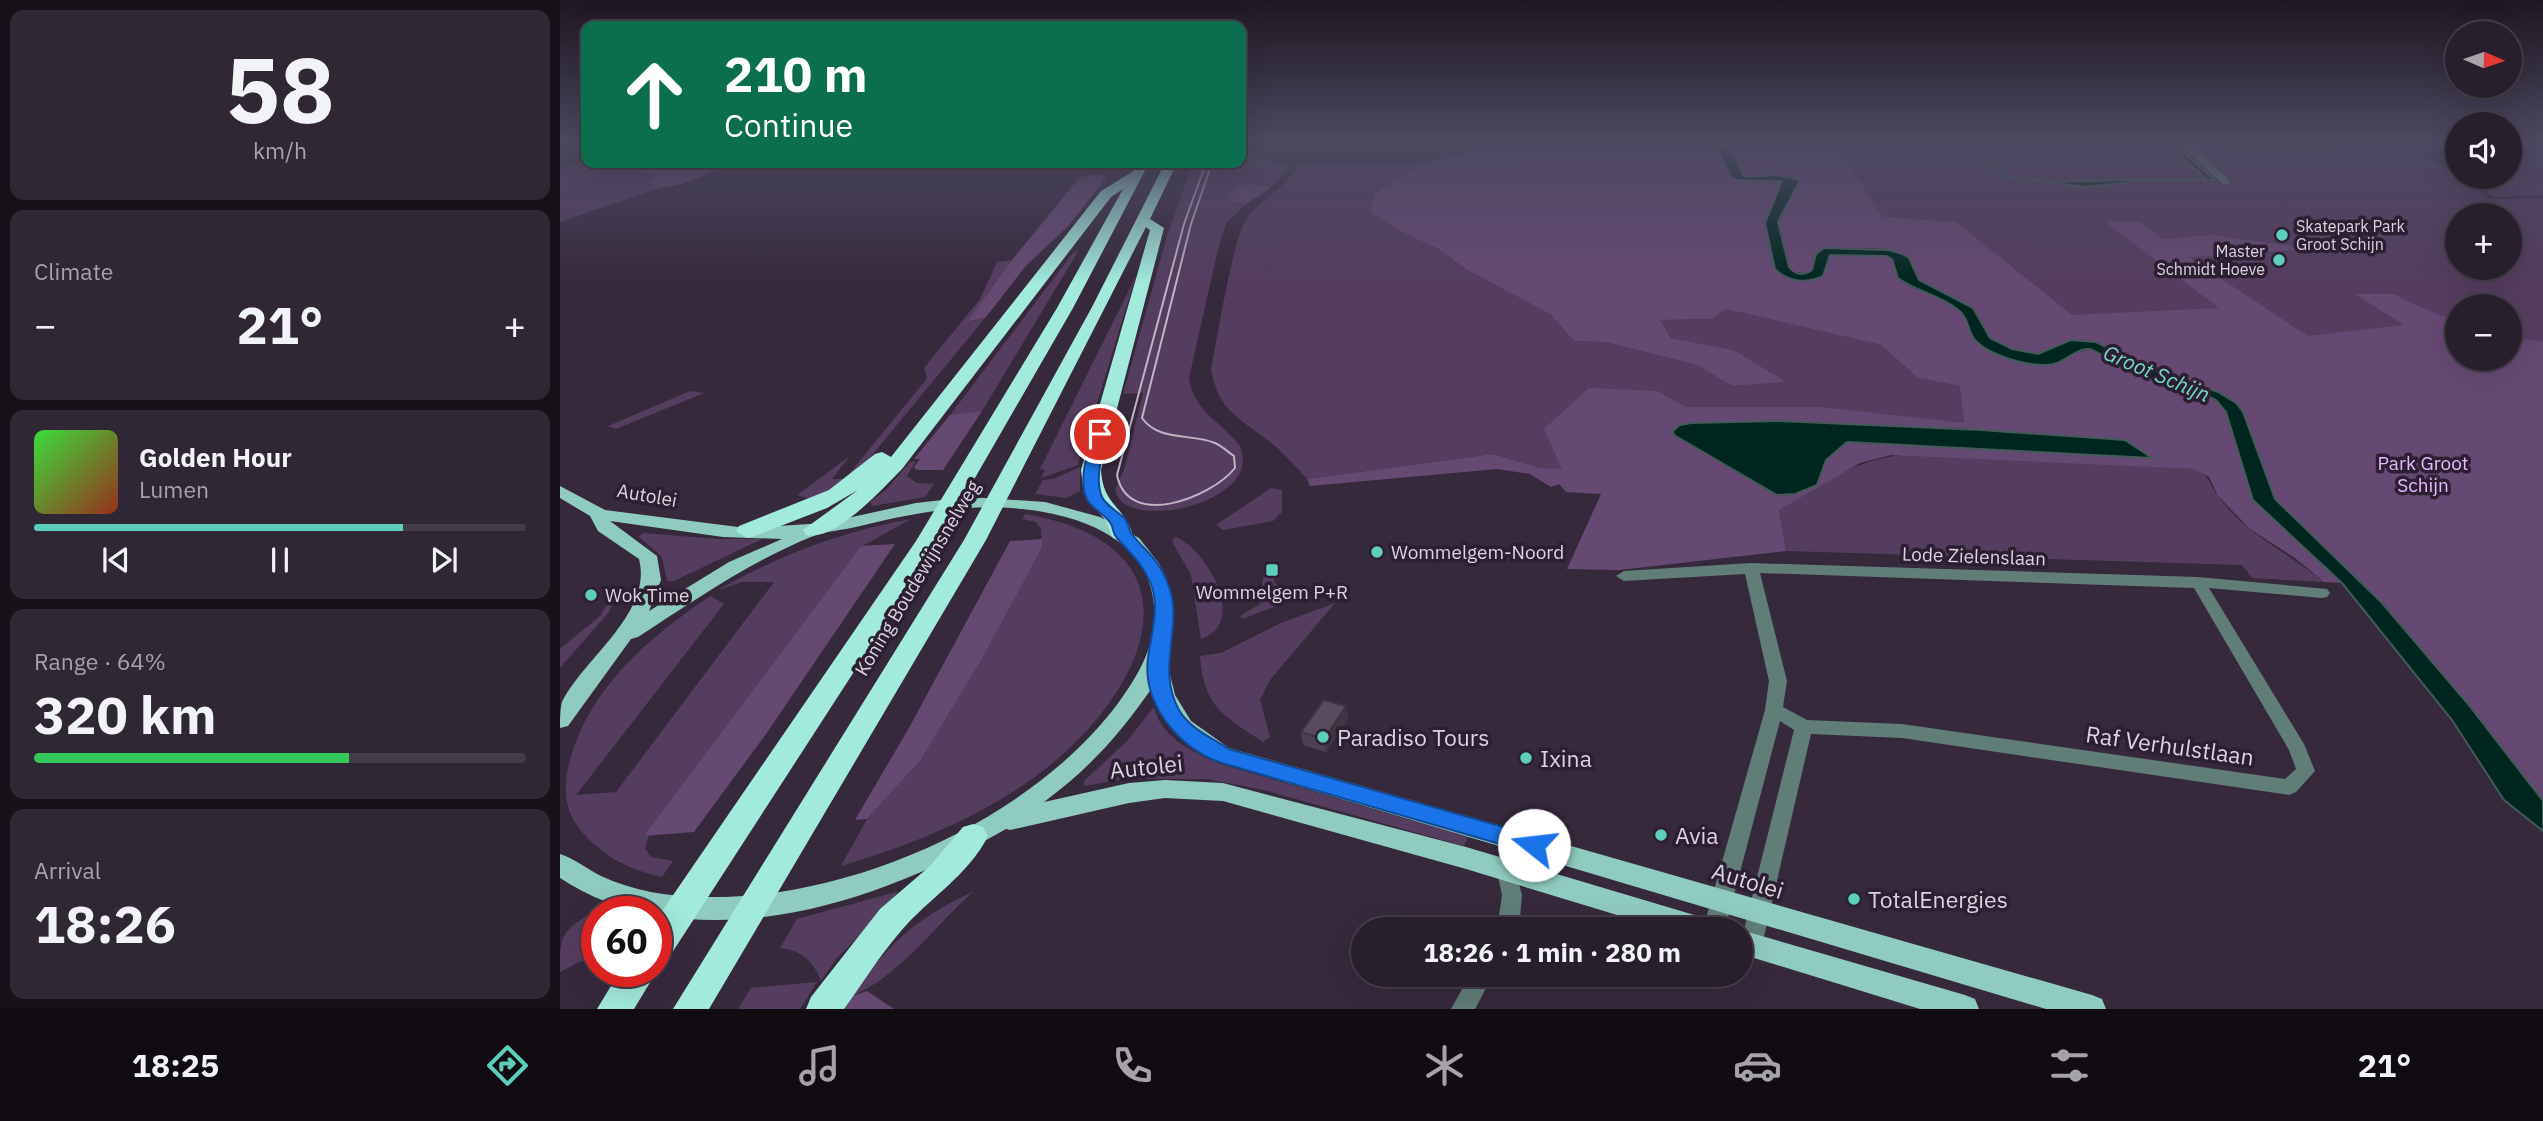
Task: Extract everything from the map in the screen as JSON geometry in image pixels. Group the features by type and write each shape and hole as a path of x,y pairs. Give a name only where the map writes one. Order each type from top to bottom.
{"highway":[{"path":"814,530 868,493 926,426 1106,194 1113,189"},
{"name":"Koning Boudewijnsnelweg","path":"672,925 927,542 1065,308 1130,189"},
{"name":"Koning Boudewijnsnelweg","path":"696,1000 803,828 1015,470 1158,189"},
{"path":"1121,533 1119,523 1095,499 1091,470 1157,228 1143,220"},
{"path":"747,531 811,507 850,487 871,471 895,444 926,426"},
{"path":"823,1009 891,919 941,875 973,836"}],"main road":[{"name":"Autolei","path":"560,491 597,513 675,527 747,531 814,530 908,510 985,502 1054,508 1121,533 1147,558 1161,587 1164,629 1157,660 1130,708 1095,748 1050,787 1001,822 923,860 846,887 772,903 708,909 635,901 581,879 560,865"},
{"name":"Autolei","path":"560,720 646,601 653,579 648,556 604,527 597,513"},
{"name":"Autolei","path":"620,639 690,592 736,566 814,530"},
{"name":"Autolei","path":"1157,660 1170,713 1187,733 1222,755 2092,1009"},
{"name":"Autolei","path":"1001,822 1129,793 1188,788 1258,799 1660,917"},
{"path":"1753,945 1965,1009"}],"street":[{"name":"Lode Zielenslaan","path":"1624,576 1751,568 2198,582 2322,593"},
{"path":"1717,917 1774,710 1778,681 1751,568"},
{"name":"Raf Verhulstlaan","path":"1804,726 1902,731 2289,787 2306,771 2298,749 2198,582"},
{"path":"1753,925 1804,726 1774,710"},
{"path":"1507,872 1511,895 1509,917"},
{"path":"1462,1008 1475,987"}],"green space":[{"path":"560,189 657,189 560,222"},
{"path":"1070,189 1097,189 1070,224 1025,267 986,317 967,322 1012,260"},
{"path":"1184,189 1250,189 1230,200 1245,205 1227,222 1219,245 1189,378 1202,408 1240,446 1243,464 1236,480 1221,493 1180,509 1158,511 1138,509 1123,503 1115,490 1124,470 1143,393 1123,394 1167,236"},
{"path":"1236,189 1268,189 1245,205 1230,200 1227,194"},
{"path":"1278,189 1381,189 1375,193 1398,230 1438,249 1467,270 1550,314 1574,341 1606,342 1697,365 1732,386 1785,382 1734,350 1671,338 1660,320 1712,319 1726,309 1881,345 1918,378 1961,386 1964,424 1822,407 1686,407 1658,391 1562,470 1541,468 1493,454 1307,479 1276,447 1227,407 1220,397 1211,369 1236,246 1247,218"},
{"path":"1381,189 1779,189 1766,220 1795,280 1828,264 1830,255 1886,256 1892,259 1902,281 1954,306 1962,312 1970,331 1999,353 2035,365 2090,349 2156,380 2210,397 2226,412 2253,500 2342,583 2324,582 2295,558 2250,529 2218,496 2209,477 2194,469 1891,455 1860,463 1779,510 1786,551 1619,570 1567,569 1601,494 1566,492 1559,484 1551,487 1530,474 1497,469 1310,486 1307,479 1493,454 1541,468 1562,469 1544,429 1589,388 1658,391 1686,407 1822,407 1964,423 1960,386 1918,378 1881,345 1726,309 1712,319 1660,320 1671,338 1734,350 1786,382 1732,386 1697,365 1606,342 1574,341 1550,314 1467,270 1438,249 1398,230 1371,212 1375,193"},
{"name":"Park Groot Schijn","path":"1788,189 2476,189 2491,199 2543,198 2543,627 2241,407 2105,346 2039,354"},
{"name":"Park Groot Schijn","path":"1791,189 1865,189 1883,217 1956,222 2072,315 2219,308 2104,221 2140,222 2163,239 2211,235 2313,249 2188,257 2308,336 2404,325 2355,294 2395,294 2445,317 2445,371 2522,371 2522,339 2543,342 2543,801 2468,704 2382,603 2275,499 2241,407 2230,398 2150,369 2096,342 2071,340 2039,354 2012,349 1990,338 1973,308 1919,280 1905,259 1892,251 1858,248 1823,252 1816,254 1814,267 1808,273 1793,272 1789,267 1778,222"},
{"path":"2481,189 2543,189 2543,196 2493,197"},
{"path":"1079,250 982,411 950,415 1073,253"},
{"path":"1012,260 968,322 986,317 863,466 852,477 813,500 797,495 850,456 832,479 845,479 927,378 924,368 980,299 997,262"},
{"path":"1136,276 1078,465 1041,478 1045,470 1040,469"},
{"path":"690,391 704,393 616,429 608,426"},
{"path":"982,411 943,470 917,470 914,467 920,459 914,459 950,415"},
{"path":"1915,454 2194,469 2206,477 2218,496 2241,521 2324,582 2252,578 2242,565 1786,551 1779,510 1843,472 1860,465"},
{"path":"916,461 907,476 917,483 934,484 925,497 872,506 870,502 886,490 910,462"},
{"path":"1080,467 1080,491 1066,498 1035,494 1043,480 1053,479"},
{"path":"1271,488 1282,490 1282,512 1273,521 1223,530 1216,525"},
{"path":"1025,514 1078,529 1115,551 1136,579 1144,611 1138,646 1122,683 1096,720 1062,755 1012,792 929,835 841,866 867,819 920,761 982,659 1042,548 1041,529 1036,522 1022,519"},
{"path":"911,519 861,547 645,835 649,836 645,848 651,857 673,861 662,877 619,862 592,842 577,826 568,808 568,770 579,734 591,710 623,668 663,631 706,599 711,596 724,604 576,795 616,792 774,582 742,582 716,591 810,546 860,530"},
{"path":"644,533 718,539 762,539 674,581 667,581 662,557 638,536"},
{"path":"1176,537 1200,556 1218,587 1222,603 1222,618 1215,631 1201,639 1191,575 1173,543 1172,539"},
{"path":"1042,539 1042,548 982,659 920,761 867,819 855,820 910,726 1010,541"},
{"path":"895,544 766,734 694,832 644,836 861,546"},
{"path":"1274,575 1274,582 1283,591 1282,604 1242,619 1240,616 1260,604 1263,577"},
{"path":"612,596 614,600 609,612 560,668 560,649 600,616"},
{"path":"1335,603 1270,680 1260,700 1270,737 1263,742 1218,709 1206,688 1200,656 1221,653 1281,623"},
{"path":"1154,707 1163,727 1180,743 1220,764 1468,837 1464,846 1264,790 1207,779 1125,779 1084,786 1084,781 1127,741"},
{"path":"974,891 900,964 867,988 849,997 890,948 918,923"},
{"path":"896,892 899,896 837,958 821,981 805,958 794,951 780,948 797,919"},
{"path":"581,920 581,962 560,972 561,943 572,927"},
{"path":"817,982 800,1009 738,1009 751,988"},
{"path":"867,991 894,1009 841,1009 849,997"}],"water":[{"name":"Groot Schijn","path":"1779,189 1795,189 1778,222 1789,267 1797,273 1812,270 1816,254 1824,248 1889,250 1909,258 1919,280 1973,308 1990,338 2012,349 2038,354 2071,340 2096,342 2150,369 2218,392 2236,403 2243,412 2275,499 2382,603 2468,704 2543,801 2543,831 2504,800 2452,720 2342,583 2253,500 2226,412 2216,400 2147,377 2090,349 2046,365 1998,355 1975,340 1964,316 1956,308 1898,278 1892,259 1886,256 1830,255 1823,276 1817,279 1804,281 1786,277 1775,269 1765,223"},
{"path":"1779,421 2125,440 2152,458 1847,442 1826,460 1817,485 1795,494 1777,495 1674,435 1673,431 1680,425 1691,423"}],"building":[{"path":"1324,700 1346,706 1324,739 1301,732"}],"tram line":[{"path":"1197,189 1184,224 1117,475 1124,492 1137,501 1153,505 1190,498 1208,489 1235,468 1234,456 1218,444 1157,431 1142,418 1191,224 1203,189"}],"place":[{"name":"Skatepark Park Groot Schijn","path":"2282,235"},
{"name":"Master Schmidt Hoeve","path":"2279,260"},
{"name":"Wommelgem-Noord","path":"1377,552"},
{"name":"Wommelgem P+R","path":"1272,570"},
{"name":"Wok Time","path":"591,595"},
{"name":"Paradiso Tours","path":"1323,737"},
{"name":"Ixina","path":"1526,758"},
{"name":"Avia","path":"1661,835"},
{"name":"TotalEnergies","path":"1854,899"}],"route":[{"path":"1100,434 1091,470 1095,499 1119,523 1121,533 1147,558 1156,574 1165,607 1164,629 1157,660 1161,687 1170,713 1187,733 1222,755 1534,845"}]}
